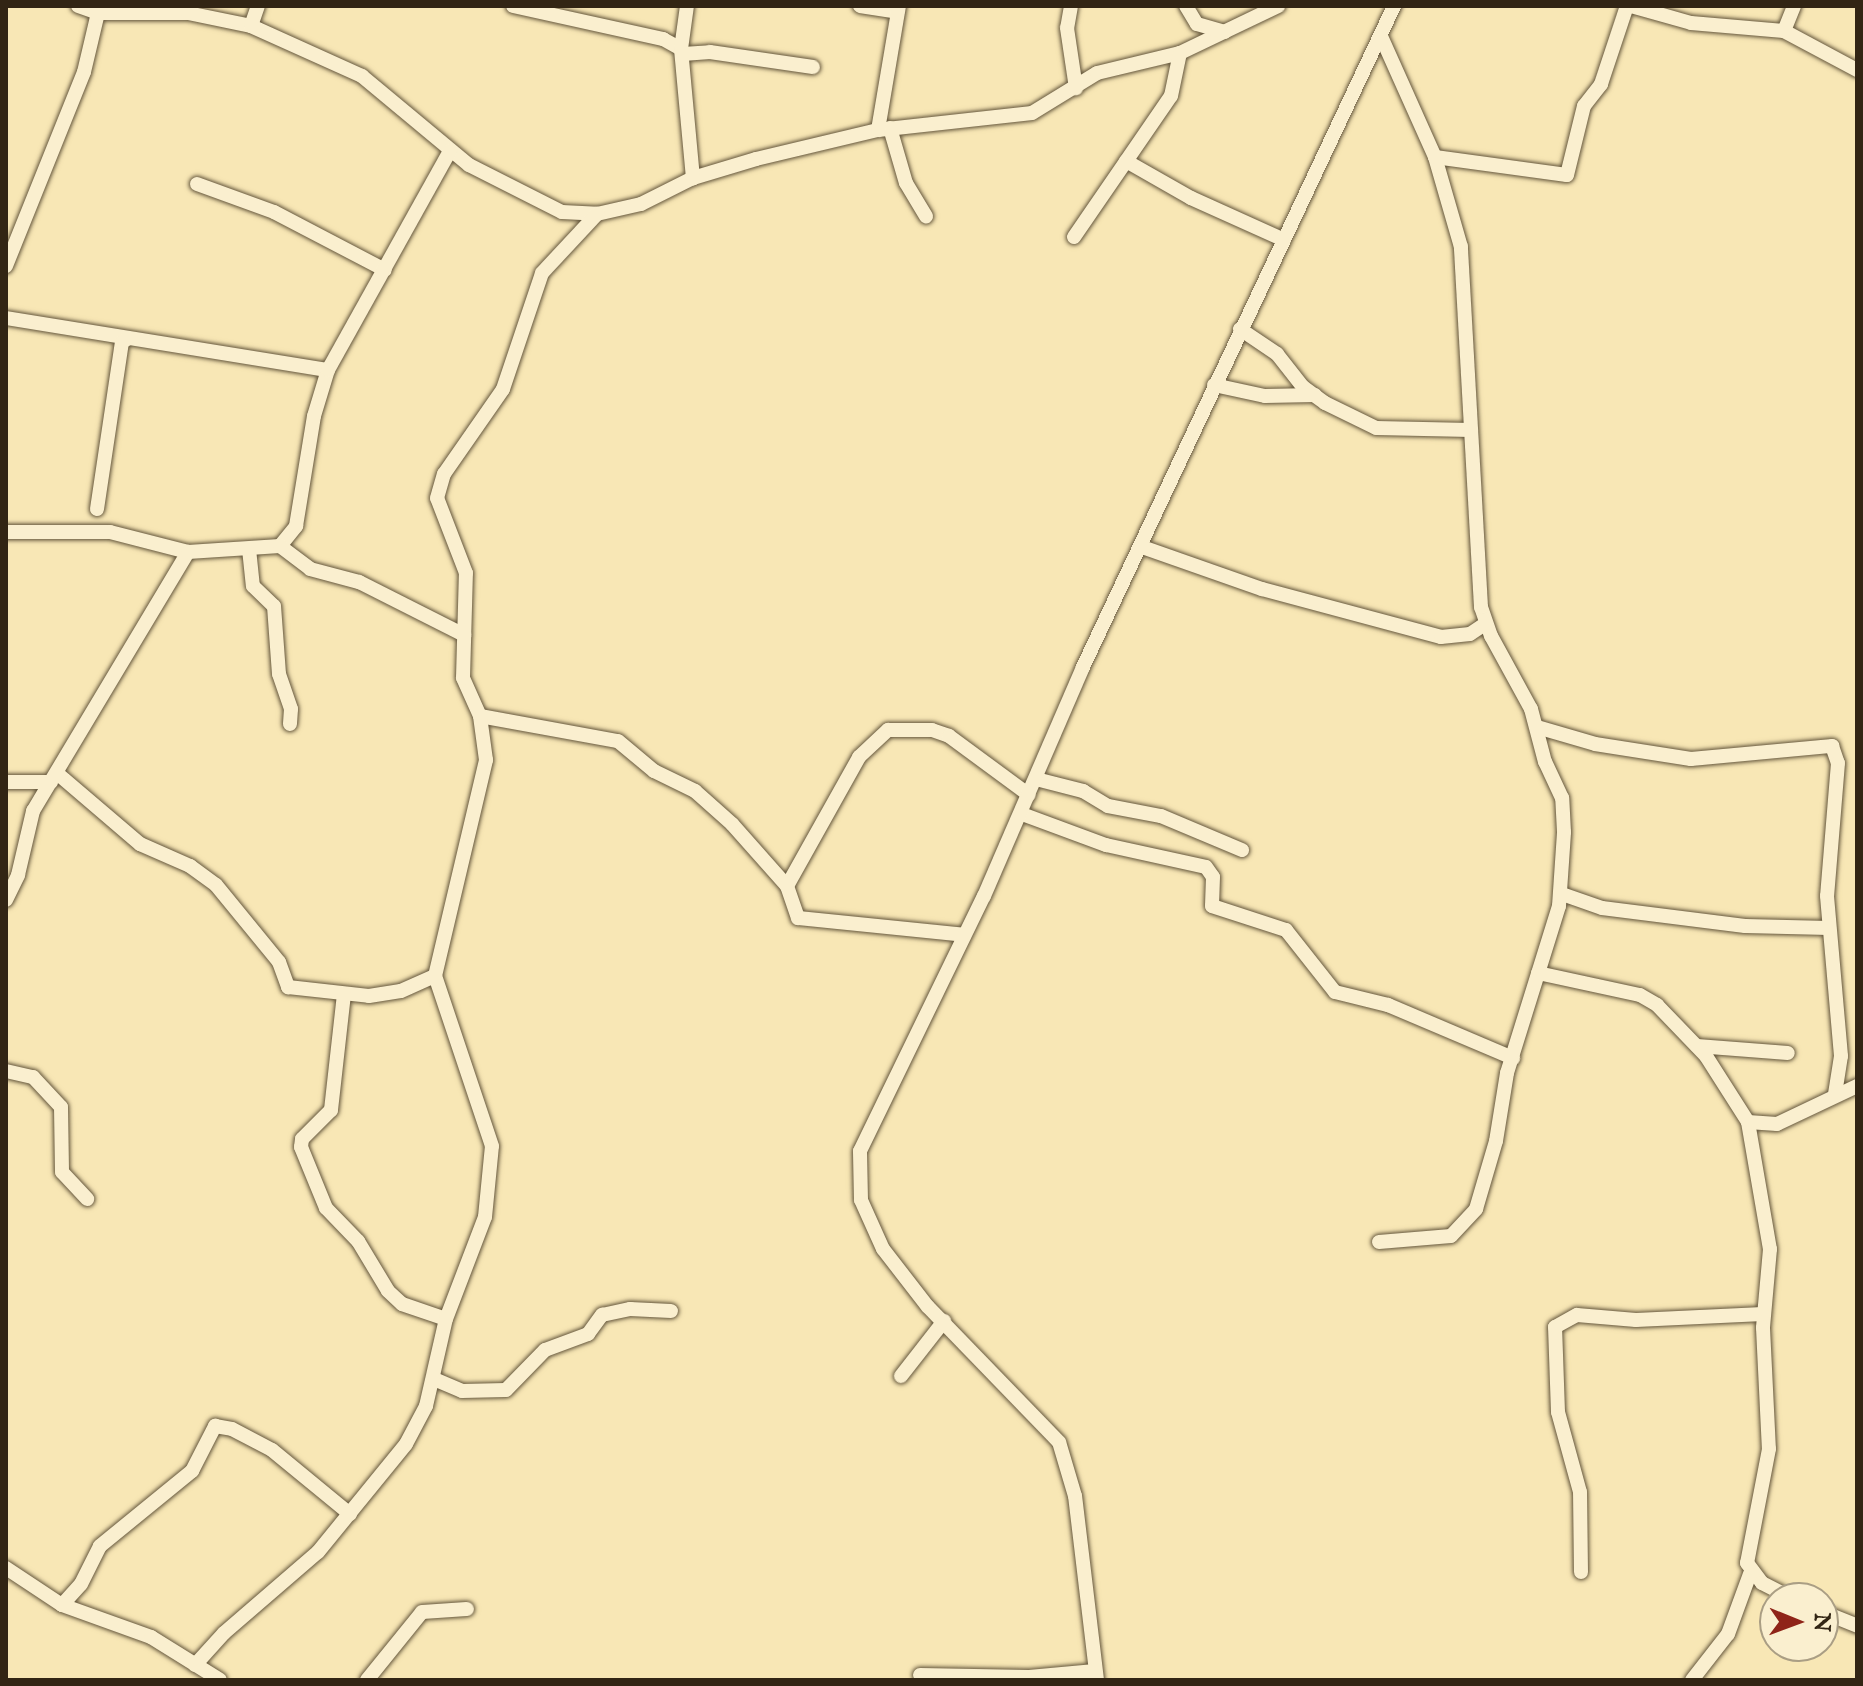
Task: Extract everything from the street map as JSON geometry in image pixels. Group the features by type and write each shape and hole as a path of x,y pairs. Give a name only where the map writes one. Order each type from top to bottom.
{"street":[{"path":"78,6 98,13 188,13 251,26 362,76 450,151 562,212 597,214 641,204 693,178 884,129 1032,113 1112,67 1180,53 1278,6"},
{"path":"251,26 258,6"},
{"path":"513,6 663,39 682,52 710,52 813,67"},
{"path":"687,6 682,52 693,178"},
{"path":"860,6 899,9 884,129 906,183 926,216"},
{"path":"1071,6 1067,28 1076,88"},
{"path":"1186,6 1197,24 1225,32"},
{"path":"920,1675 1096,1675 1067,1460 1041,1418 944,1321 876,1236 861,1200 859,1161 863,1139 1022,814 1083,667 1394,6"},
{"path":"1435,157 1567,175 1584,106 1601,84 1629,6 1691,23 1784,31 1857,70"},
{"path":"1784,31 1794,6"},
{"path":"6,266 84,72 98,13"},
{"path":"1379,1242 1451,1236 1471,1218 1482,1193 1513,1058 1562,894 1562,798 1545,762 1537,727 1485,624 1471,430 1466,281 1435,157 1381,36"},
{"path":"1074,237 1171,96 1180,53"},
{"path":"280,546 296,526 314,416 328,370 450,151"},
{"path":"1126,161 1191,198 1284,240"},
{"path":"197,184 274,212 385,270"},
{"path":"195,1665 224,1633 318,1552 406,1444 434,1379 446,1319 488,1209 492,1157 435,976 486,760 480,716 463,678 466,573 439,509 439,484 503,389 542,273 597,214"},
{"path":"6,318 328,370"},
{"path":"1240,329 1277,354 1315,395 1376,428 1471,430"},
{"path":"97,509 127,339"},
{"path":"1214,385 1265,396 1315,395"},
{"path":"6,532 110,532 188,552 280,546 310,569 359,582 464,635"},
{"path":"1142,547 1262,589 1441,637 1470,634 1485,624"},
{"path":"249,549 253,586 274,606 279,674 291,709 290,724"},
{"path":"6,900 18,875 33,811 122,656 188,552"},
{"path":"480,716 618,741 654,771 695,791 787,886 794,911 806,920 964,935"},
{"path":"1537,727 1595,744 1691,759 1832,746 1838,763 1829,928 1841,1056 1835,1094"},
{"path":"787,886 859,757 888,730 932,730 949,736 1029,795"},
{"path":"6,782 54,778 140,844 183,862 216,885 279,962 288,987 344,994 391,994 435,976"},
{"path":"1036,779 1083,791 1108,806 1161,816 1242,850"},
{"path":"1022,814 1106,845 1206,867 1213,877 1212,906 1286,930 1335,992 1388,1005 1513,1058"},
{"path":"1562,894 1602,908 1745,926 1829,928"},
{"path":"1538,973 1640,995 1697,1046 1748,1122 1770,1249 1763,1314 1769,1449 1747,1563 1750,1574 1728,1634 1692,1680"},
{"path":"344,994 331,1110 302,1139 301,1147 326,1208 363,1248 388,1291 402,1304 446,1319"},
{"path":"1697,1046 1788,1053"},
{"path":"6,1071 33,1077 61,1107 62,1172 87,1199"},
{"path":"1748,1122 1777,1124 1857,1086"},
{"path":"434,1379 462,1391 506,1390 545,1350 588,1334 602,1315 630,1309 671,1311"},
{"path":"1581,1572 1580,1492 1558,1412 1555,1327 1577,1315 1636,1320 1763,1314"},
{"path":"901,1376 944,1321"},
{"path":"62,1605 81,1584 100,1546 192,1471 215,1426 232,1429 272,1450 350,1514"},
{"path":"6,1568 62,1605 151,1637 220,1680"},
{"path":"1750,1574 1764,1582"},
{"path":"367,1680 422,1612 467,1609"}]}
